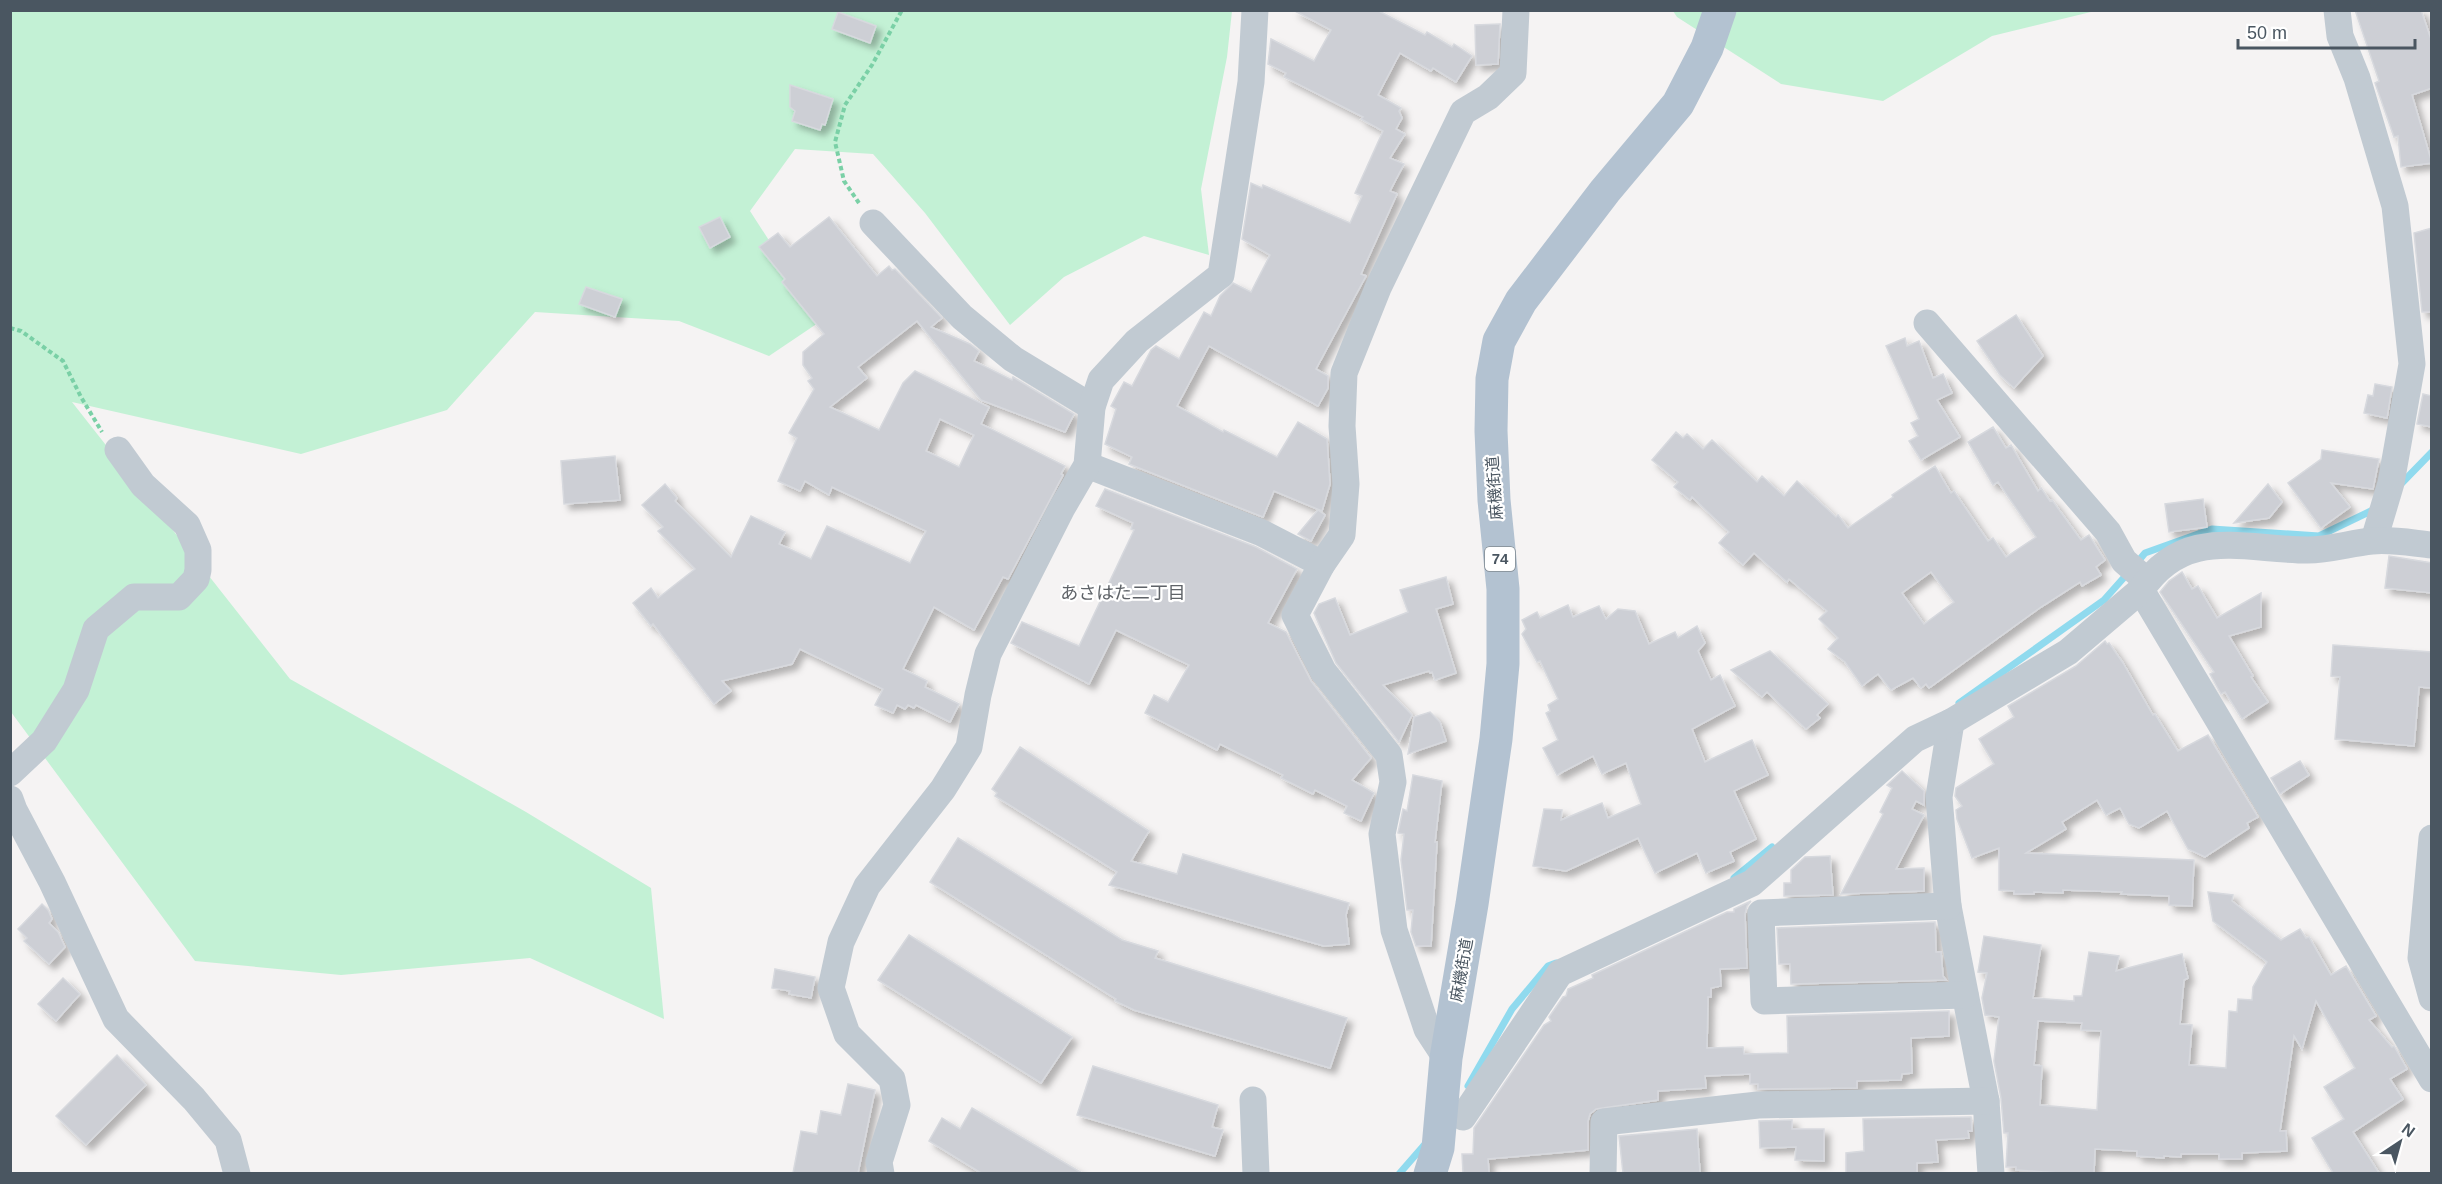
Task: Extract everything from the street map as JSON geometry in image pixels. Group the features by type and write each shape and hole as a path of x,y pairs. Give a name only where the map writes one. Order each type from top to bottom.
{"main road":[{"name":"麻機街道","path":"1430,1173 1438,1148 1446,1058 1486,816 1503,663 1503,589 1494,500 1491,431 1491,379 1498,341 1521,301 1605,191 1678,104 1707,48 1720,10"}],"street":[{"path":"881,1173 879,1162 897,1105 892,1079 847,1034 831,988 841,942 867,886 943,789 969,747 988,654 1062,508 1087,465 1092,407 1101,380 1137,341 1221,275 1251,82 1256,10"},
{"path":"1446,1058 1427,1029 1394,930 1382,834 1393,782 1389,755 1323,671 1295,615 1322,564 1342,535 1346,484 1342,426 1344,373 1378,288 1463,112 1488,97 1513,73 1516,10"},
{"path":"2337,10 2340,36 2357,78 2395,206 2412,364 2391,483 2374,540"},
{"path":"873,223 962,317 1013,359 1092,407"},
{"path":"1927,323 2108,532 2137,576 2432,1079"},
{"path":"10,773 44,741 76,690 96,630 134,597 179,597 196,579 198,550 187,525 144,485 118,450"},
{"path":"1087,465 1262,533 1322,564"},
{"path":"1463,1117 1560,973 1752,883 1916,739 1951,722 2068,652 2137,576 2179,553 2226,543 2310,550 2374,540 2432,545"},
{"path":"1951,722 1939,797 1948,906 1986,1101 1991,1173"},
{"path":"10,799 52,882 116,1019 194,1099 228,1140 237,1173"},
{"path":"2431,847 2421,958 2432,998"},
{"path":"1948,906 1761,913 1764,1001 1965,995"},
{"path":"1253,1100 1256,1173"},
{"path":"1603,1173 1604,1122 1758,1105 1986,1101"}],"path":[{"path":"873,223 844,181 835,142 846,105 902,10"},
{"path":"10,328 21,331 63,361 87,407 105,436 118,450"}],"green space":[{"path":"11,11 1232,11 1227,57 1201,189 1209,255 1144,236 1064,277 1010,325 925,213 873,154 795,149 750,211 821,321 769,356 679,321 535,312 447,410 301,454 72,402 290,679 526,812 651,888 664,1019 530,958 341,975 195,961 11,712"},
{"path":"1673,11 2095,11 1992,36 1883,101 1781,84 1677,17"}],"building":[{"path":"1293,10 1377,10 1425,35 1427,32 1452,47 1454,44 1472,56 1456,82 1433,68 1431,71 1400,53 1378,95 1401,108 1399,111 1402,118 1396,129 1405,134 1390,158 1404,164 1390,191 1397,194 1361,274 1366,276 1316,369 1328,376 1328,388 1318,406 1209,346 1177,406 1223,432 1224,430 1277,457 1298,422 1327,439 1330,484 1322,511 1274,491 1263,517 1129,464 1132,457 1105,444 1116,409 1111,406 1124,382 1132,386 1151,350 1156,346 1179,359 1204,312 1211,316 1220,296 1233,283 1251,292 1270,255 1242,239 1251,183 1262,188 1263,185 1350,223 1362,196 1355,193 1383,131 1361,119 1363,117 1284,77 1286,73 1268,64 1271,39 1314,61 1331,30"},
{"path":"2355,10 2421,10 2432,42 2432,88 2412,95 2432,163 2401,167 2398,136 2394,137 2375,83 2379,81"},
{"path":"838,12 876,26 870,43 832,29"},
{"path":"1500,24 1498,64 1476,65 1475,25"},
{"path":"790,85 833,99 825,125 822,124 820,130 792,121 795,111 790,107"},
{"path":"720,217 730,237 710,248 699,227"},
{"path":"829,217 877,276 889,266 892,270 895,269 942,318 931,327 970,344 979,351 974,361 1012,380 1013,377 1074,414 1065,432 981,400 917,321 858,367 867,378 830,407 879,430 903,383 915,371 989,407 981,424 1065,466 1061,474 1063,475 1008,579 1003,577 974,630 934,607 903,669 927,681 925,687 959,704 950,722 916,705 914,708 908,705 905,709 897,705 893,713 875,705 883,689 800,649 792,664 722,681 731,691 714,704 653,624 651,626 633,603 651,588 658,598 695,569 658,531 663,527 642,505 665,484 677,498 675,501 731,557 751,516 785,532 779,544 811,559 827,526 910,563 926,531 832,487 829,495 805,481 800,491 778,481 797,438 789,433 814,389 808,381 812,378 803,365 803,352 824,334 782,282 785,279 759,247 778,233 790,247","holes":["940,419 974,435 959,467 926,451"]},
{"path":"2432,228 2432,312 2422,312 2414,233"},
{"path":"586,287 622,299 615,317 579,304"},
{"path":"2016,315 2043,356 2014,388 2000,375 1977,341"},
{"path":"1905,338 1907,346 1919,341 1933,378 1943,374 1952,393 1937,400 1960,437 1921,460 1909,441 1918,436 1911,423 1919,419 1886,346"},
{"path":"2375,384 2392,387 2387,418 2364,413 2368,395 2373,396"},
{"path":"2423,394 2432,396 2432,427 2417,424"},
{"path":"1993,427 2006,448 2011,445 2038,491 2041,488 2050,501 2052,500 2081,540 2089,535 2105,560 2096,567 2101,575 2082,586 2080,582 2041,607 1929,688 1926,684 1921,688 1913,678 1891,690 1878,674 1862,686 1845,662 1828,649 1838,638 1819,619 1827,611 1789,579 1787,582 1754,553 1743,565 1719,543 1729,532 1692,497 1690,500 1674,487 1678,482 1652,460 1676,432 1683,438 1687,434 1703,449 1712,440 1757,482 1762,476 1784,496 1797,481 1836,517 1838,515 1848,528 1935,466 1951,493 1954,491 1988,541 1993,538 2006,557 2036,537 1998,482 1993,485 1968,442","holes":["1931,572 1954,602 1924,624 1902,593"]},
{"path":"2322,450 2379,459 2373,489 2331,483 2350,507 2321,528 2288,483 2321,459"},
{"path":"615,456 620,500 564,504 561,461"},
{"path":"2268,484 2282,502 2269,518 2234,523"},
{"path":"1105,489 1256,547 1297,569 1268,623 1286,632 1311,681 1371,758 1352,780 1374,793 1361,821 1344,813 1347,806 1315,790 1313,794 1281,778 1283,775 1220,744 1217,750 1145,713 1154,695 1168,702 1189,665 1116,630 1089,684 1011,643 1022,622 1079,646 1134,530 1131,529 1133,523 1096,506"},
{"path":"2203,499 2207,527 2169,532 2165,504"},
{"path":"1318,510 1325,515 1311,541 1298,534"},
{"path":"2389,556 2432,563 2432,593 2385,588"},
{"path":"2182,572 2192,589 2198,586 2217,618 2261,593 2261,627 2229,636 2253,676 2251,677 2268,702 2242,719 2225,692 2221,694 2210,674 2214,672 2160,592 2169,581"},
{"path":"1446,577 1453,604 1436,609 1456,673 1435,680 1432,672 1429,671 1383,685 1412,715 1399,742 1336,663 1314,613 1319,604 1335,598 1350,635 1408,612 1400,590"},
{"path":"1568,605 1573,617 1599,606 1606,619 1618,609 1635,611 1649,644 1675,632 1678,638 1697,626 1705,643 1698,651 1711,680 1720,675 1735,706 1692,729 1705,762 1752,740 1768,775 1734,791 1756,839 1730,852 1734,861 1706,873 1697,853 1655,873 1638,838 1566,871 1533,866 1544,809 1562,810 1561,820 1602,803 1608,818 1641,804 1626,763 1602,774 1593,756 1557,775 1543,748 1558,740 1546,713 1550,711 1548,705 1558,699 1540,661 1537,662 1522,634 1526,629 1522,620 1537,612 1540,618"},
{"path":"2105,641 2109,643 2123,663 2153,715 2155,714 2178,751 2208,735 2258,817 2247,823 2249,828 2205,857 2188,849 2167,811 2139,828 2129,824 2120,808 2106,815 2097,800 2062,822 2066,829 2026,853 2194,860 2192,906 2169,905 2169,896 2121,894 2122,892 2063,890 2063,893 2014,894 2014,891 1999,890 1999,848 1972,858 1957,819 1956,810 1962,806 1955,796 1956,788 1994,764 1979,739 2014,717 2008,706 2076,666"},
{"path":"2333,645 2432,652 2432,688 2419,687 2414,746 2335,739 2340,677 2331,676"},
{"path":"1770,651 1828,704 1817,715 1820,718 1806,729 1767,692 1762,697 1731,670"},
{"path":"1430,712 1440,722 1446,741 1408,754 1414,717"},
{"path":"1020,747 1149,831 1131,861 1177,874 1183,854 1349,903 1346,915 1349,944 1324,946 1109,885 1117,872 995,796 997,793 992,789"},
{"path":"2300,761 2309,775 2280,794 2271,778"},
{"path":"1902,771 1924,791 1924,805 1916,801 1912,809 1924,815 1896,869 1924,868 1924,891 1841,894 1883,814 1880,812 1892,788 1887,785"},
{"path":"1413,775 1442,781 1435,842 1437,842 1431,946 1416,946 1411,932 1413,910 1407,910 1401,860 1404,834 1398,833 1403,809 1407,811"},
{"path":"958,838 1122,940 1158,951 1155,958 1347,1018 1330,1068 1134,1010 1115,1001 1116,999 930,882"},
{"path":"1830,856 1833,895 1784,896 1784,883 1791,883 1791,870 1805,857"},
{"path":"2208,892 2233,895 2232,901 2281,940 2300,929 2306,938 2309,937 2331,975 2346,966 2376,1016 2369,1020 2392,1047 2394,1046 2407,1069 2390,1079 2403,1099 2353,1132 2379,1173 2333,1173 2312,1138 2344,1119 2324,1087 2355,1068 2316,1001 2302,1049 2294,1036 2280,1131 2286,1131 2287,1151 2242,1153 2242,1159 2219,1159 2219,1154 2181,1154 2181,1157 2164,1156 2164,1158 2137,1156 2137,1151 2095,1149 2094,1173 2016,1170 2016,1167 2006,1167 2008,1133 2004,1133 2001,1098 1994,1061 1999,1017 1985,1015 1982,998 1987,973 1978,972 1984,936 2041,945 2033,998 2074,1001 2074,996 2082,996 2089,952 2119,956 2116,971 2182,954 2188,978 2184,980 2180,1024 2192,1025 2189,1065 2226,1068 2229,1011 2237,1012 2238,999 2252,1000 2253,987 2267,962 2213,921","holes":["2038,1021 2082,1023 2081,1030 2101,1031 2097,1110 2040,1105 2042,1066 2034,1065"]},
{"path":"1751,901 1745,914 1747,968 1720,969 1721,986 1711,988 1711,997 1708,997 1707,1048 1743,1047 1744,1054 1788,1053 1787,1016 1949,1011 1949,1036 1911,1038 1912,1073 1902,1074 1901,1080 1857,1081 1857,1088 1758,1089 1758,1084 1750,1084 1750,1074 1705,1076 1706,1088 1658,1091 1658,1100 1596,1109 1590,1114 1588,1121 1588,1150 1488,1159 1489,1173 1463,1173 1462,1154 1473,1154 1474,1128 1544,1025 1551,1021 1549,1017 1566,996 1568,989 1593,978 1592,975 1727,912 1734,912 1734,909"},
{"path":"42,904 52,919 49,923 58,932 65,947 49,964 24,941 27,938 18,929"},
{"path":"1935,922 1936,952 1941,952 1943,976 1946,980 1791,984 1790,964 1779,964 1777,928"},
{"path":"909,935 1072,1037 1041,1083 878,980"},
{"path":"775,969 815,977 811,998 772,988"},
{"path":"63,978 80,994 56,1021 38,1004"},
{"path":"117,1055 146,1085 86,1145 56,1116"},
{"path":"1093,1066 1218,1105 1212,1127 1223,1130 1215,1156 1077,1115"},
{"path":"848,1084 875,1090 858,1173 793,1173 801,1131 817,1134 821,1111 841,1115"},
{"path":"972,1108 1082,1173 981,1173 929,1141 942,1118 960,1129"},
{"path":"1971,1117 1972,1131 1968,1131 1969,1138 1936,1140 1938,1162 1917,1163 1917,1173 1846,1173 1846,1153 1864,1151 1863,1119"},
{"path":"1792,1120 1792,1129 1824,1129 1824,1161 1795,1160 1796,1147 1760,1148 1759,1121"},
{"path":"1697,1129 1700,1173 1623,1173 1619,1136"}],"waterway":[{"path":"2398,487 2432,452"},
{"path":"2135,565 2145,553 2212,529 2319,536 2375,509"},
{"path":"1959,703 2104,600 2128,573"},
{"path":"1734,878 1772,847"},
{"path":"1468,1086 1512,1009 1548,966 1556,963"},
{"path":"1399,1174 1426,1143"}],"district":[{"name":"あさはた二丁目","path":"1123,593"}]}
